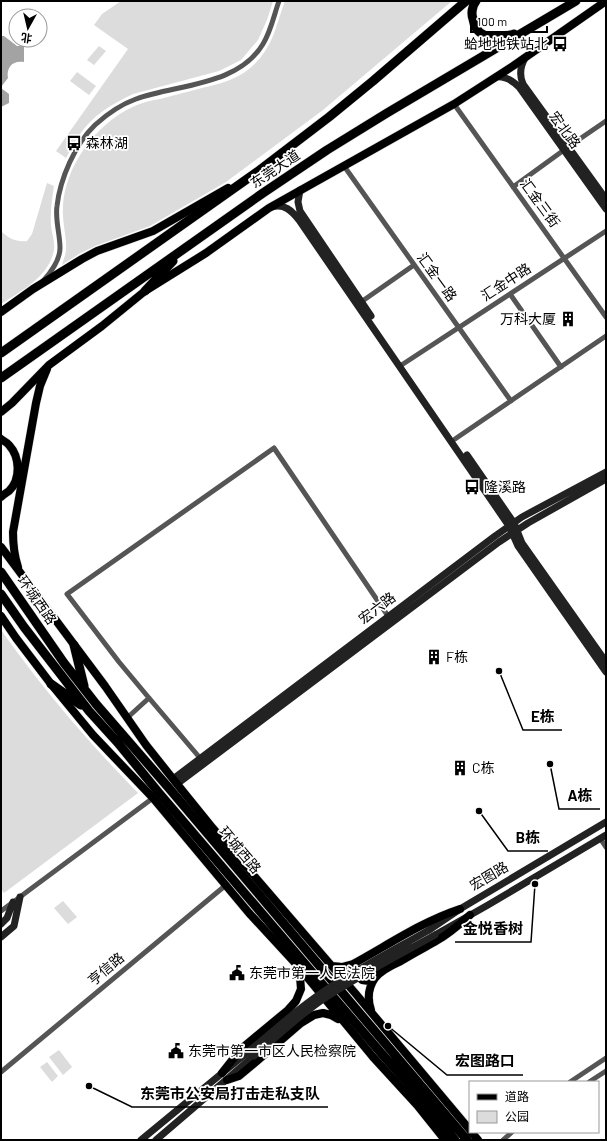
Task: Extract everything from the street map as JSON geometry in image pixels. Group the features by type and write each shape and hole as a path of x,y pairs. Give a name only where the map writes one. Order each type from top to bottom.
{"highway":[{"name":"东莞大道","path":"1,353 257,172 373,81 466,1"},
{"path":"476,1 472,16 476,28 482,34 494,38 528,29"},
{"name":"东莞大道","path":"1,378 184,248 327,150 576,1"},
{"path":"145,291 184,248"},
{"name":"环城西路","path":"1,572 64,663 96,704 467,1140"},
{"name":"环城西路","path":"1,594 33,639 89,711 422,1099 455,1140"},
{"path":"74,645 86,691"},
{"path":"51,684 89,711"}],"main road":[{"path":"1,412 12,403 49,365 102,326 145,291 206,252 269,208 454,104 496,77 606,1"},
{"path":"1,312 82,259 153,231 257,172"},
{"path":"22,575 15,559 13,532 36,403 44,374 49,365"},
{"path":"1,439 9,444 15,455 18,467 16,478 10,490 1,497"},
{"path":"1,548 74,645 146,745 211,826 332,966 469,1129"},
{"path":"1,616 51,684 106,749 153,798 392,1079 417,1104 445,1140"},
{"path":"332,966 342,967 353,964 426,923 460,909"},
{"path":"364,958 358,964 356,969 357,975 362,980 369,981 384,970 454,930 470,915"},
{"path":"224,1076 241,1049 288,1010 296,1001 301,989 297,966"},
{"path":"371,1013 368,1002 368,994 376,977"},
{"path":"296,1001 303,999 308,1000 313,1007 311,1014 305,1021"},
{"path":"224,1076 239,1076 314,1015 323,1013 331,1015 342,1021"}],"street":[{"path":"39,286 48,276 57,261 60,250 56,207 60,187 67,168 77,150 95,125 109,114 135,99 222,77 245,65 264,43 273,22 279,1"},
{"name":"宏北路","path":"524,58 520,73 523,84 606,209"},
{"name":"宏北路","path":"496,77 508,79 514,82 606,199"},
{"name":"汇金三街","path":"454,104 606,317"},
{"path":"513,186 606,121"},
{"name":"汇金一路","path":"344,166 511,401"},
{"path":"300,190 298,202 300,211 402,365 513,528 518,546 606,672"},
{"path":"269,208 281,206 292,212 299,220 456,439 522,543 606,662"},
{"name":"汇金中路","path":"402,365 606,231"},
{"path":"361,302 414,265"},
{"path":"510,294 562,367"},
{"path":"456,439 606,336"},
{"path":"200,758 119,662 67,594 274,448 388,616"},
{"name":"宏六路","path":"175,781 499,542 522,517 606,472"},
{"name":"宏六路","path":"175,781 200,758 388,616 513,528 606,480"},
{"path":"127,718 149,698"},
{"path":"1,911 153,798"},
{"name":"宏图路","path":"432,932 460,909 606,822"},
{"path":"603,837 606,847"},
{"name":"宏图路","path":"432,932 470,915 603,837"},
{"name":"亨信路","path":"1,1072 226,885"},
{"path":"1,937 14,926 20,897"},
{"path":"1,924 7,918 14,902"},
{"path":"141,1140 306,1012 327,997 432,932"},
{"path":"572,1081 606,1058"},
{"path":"591,1081 606,1071"},
{"path":"156,1140 224,1076"},
{"path":"503,1140 511,1133"}],"green space":[{"path":"121,1 273,1 267,20 258,40 241,60 219,71 133,94 116,103 100,113 87,125 66,158 56,151 128,49 94,25 102,14"},
{"path":"285,1 452,1 323,110 226,182 150,226 95,246 62,265 66,254 63,213 68,179 78,159 91,140 116,117 137,105 220,83 233,79 244,73 257,61 268,46 276,29"},
{"path":"99,46 106,51 94,65 87,60"},
{"path":"77,72 96,86 89,95 70,81"},
{"path":"47,183 54,186 51,206 51,226 54,250 51,260 40,276 1,304 1,231 13,239 27,241 32,234"},
{"path":"1,630 66,714 138,793 4,893 1,889"},
{"path":"63,901 77,917 68,924 54,908"},
{"path":"59,1050 72,1067 63,1075 49,1057"},
{"path":"47,1062 58,1076 52,1082 40,1067"}],"shaded area":[{"path":"1,36 4,36 8,39 8,48 24,48 24,62 17,62 11,65 8,71 8,78 1,87"},
{"path":"1,88 9,94 9,103 1,107"}],"place":[{"name":"蛤地地铁站北","path":"560,44"},
{"name":"森林湖","path":"74,143"},
{"name":"万科大厦","path":"568,319"},
{"name":"隆溪路","path":"472,487"},
{"name":"F栋","path":"434,657"},
{"name":"E栋","path":"499,671"},
{"name":"A栋","path":"550,764"},
{"name":"C栋","path":"460,768"},
{"name":"B栋","path":"479,811"},
{"name":"金悦香树","path":"535,884"},
{"name":"东莞市第一人民法院","path":"237,973"},
{"name":"宏图路口","path":"388,1026"},
{"name":"东莞市第一市区人民检察院","path":"176,1051"},
{"name":"东莞市公安局打击走私支队","path":"89,1086"}]}
